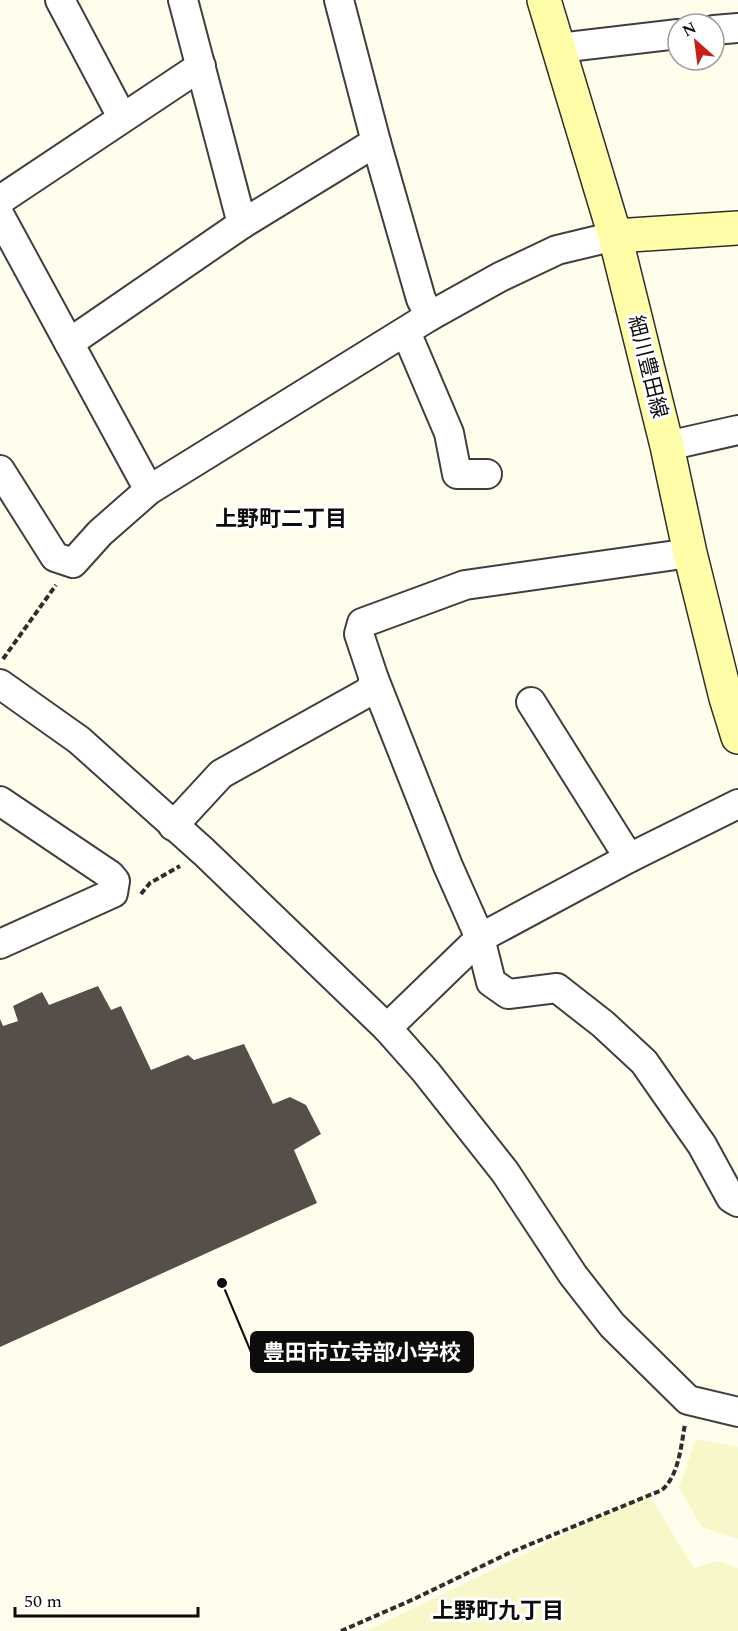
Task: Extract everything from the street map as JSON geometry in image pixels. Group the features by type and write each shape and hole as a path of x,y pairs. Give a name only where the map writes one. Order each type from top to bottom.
{"main road":[{"name":"細川豊田線","path":"544,0 615,236 667,446 690,553 732,696 738,737"},
{"path":"615,236 738,228"}],"street":[{"path":"60,0 122,117"},
{"path":"183,0 242,224"},
{"path":"339,0 376,142 421,298 430,316"},
{"path":"559,48 666,35"},
{"path":"0,200 201,66"},
{"path":"69,343 242,224 376,142"},
{"path":"0,216 148,490"},
{"path":"0,470 55,557 73,563 100,533 148,490 430,316 500,277 557,250 615,236"},
{"path":"405,332 449,433 457,474 487,474"},
{"path":"667,446 738,430"},
{"path":"690,553 465,585 362,623 359,634 374,679 448,866 480,938 491,982 508,994 557,988 603,1024 644,1062 702,1145 730,1198 738,1202"},
{"path":"173,826 221,774 370,691 374,679"},
{"path":"0,684 79,740 204,852 387,1028 426,1072 505,1172 573,1275 612,1325 688,1400 738,1412"},
{"path":"531,702 629,858"},
{"path":"0,801 110,875 115,881 113,893 0,944"},
{"path":"387,1028 480,938 629,858 738,804"}],"path":[{"path":"0,666 4,654 73,563"},
{"path":"139,897 150,883 204,852"},
{"path":"341,1631 509,1553 662,1490 668,1485 680,1455 688,1400"}],"green space":[{"path":"696,1439 738,1447 738,1539 702,1527 679,1488"},
{"path":"648,1494 694,1568 718,1561 738,1568 738,1631 367,1631"}],"building":[{"path":"98,986 111,1010 121,1006 151,1070 188,1055 194,1060 244,1044 273,1104 290,1097 306,1105 321,1134 294,1150 317,1203 0,1347 0,1019 3,1026 18,1021 13,1006 42,992 49,1005"}],"place":[{"name":"豊田市立寺部小学校","path":"222,1283"}],"district":[{"name":"上野町二丁目","path":"281,519"},
{"name":"上野町九丁目","path":"498,1611"}]}
